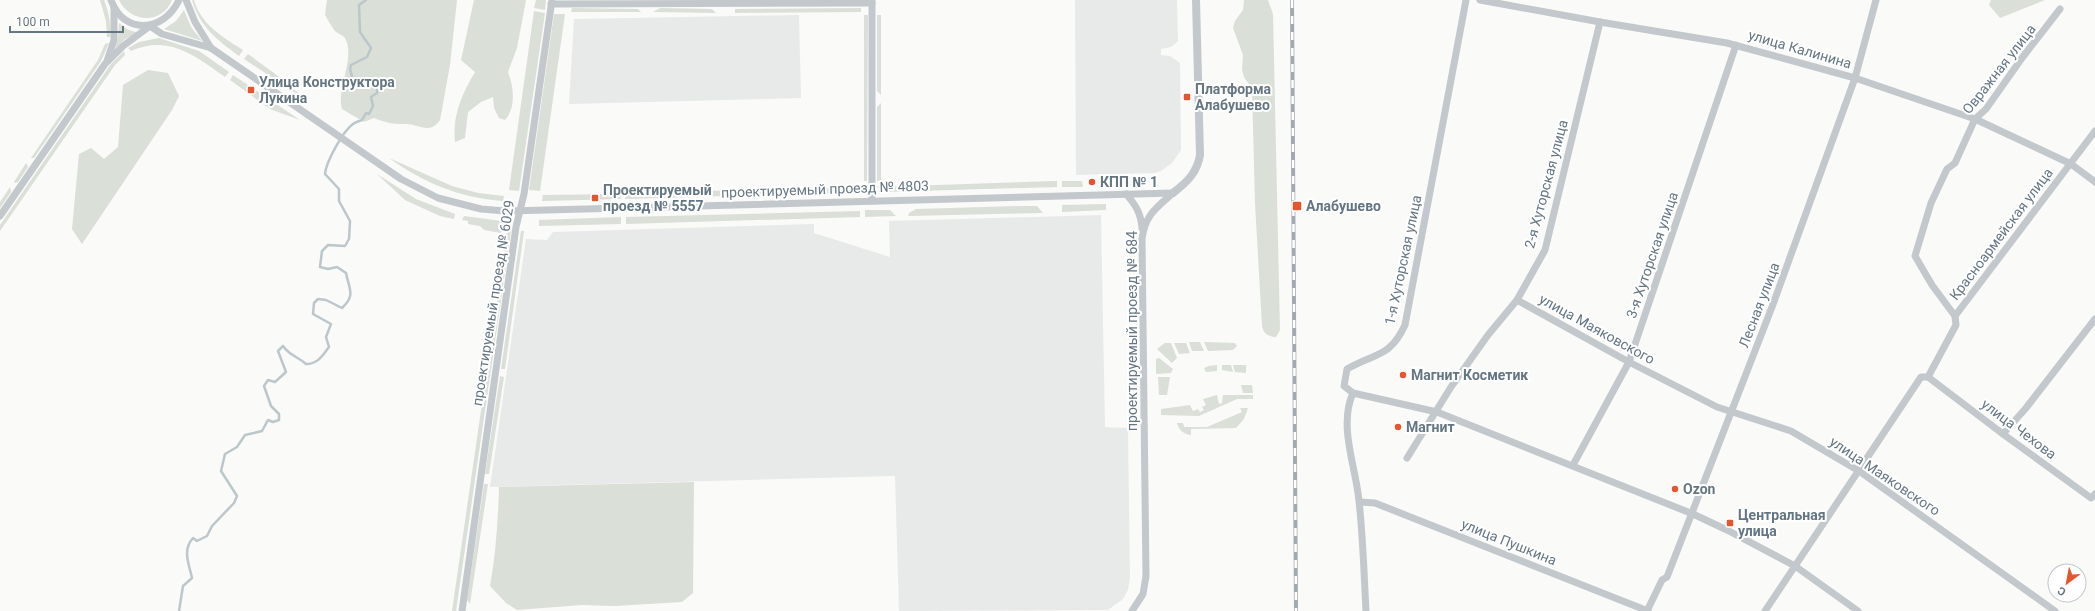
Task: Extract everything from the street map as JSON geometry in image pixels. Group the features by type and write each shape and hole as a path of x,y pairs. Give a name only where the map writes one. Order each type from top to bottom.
{"street":[{"path":"0,216 105,64 123,46 150,26 158,24 171,15 179,0"},
{"name":"проектируемый проезд № 4803","path":"186,0 195,22 211,48"},
{"name":"проектируемый проезд № 684","path":"1133,610 1143,594 1146,576 1142,239 1146,220 1152,211 1197,169 1200,155 1196,0"},
{"name":"1-я Хуторская улица","path":"1353,393 1344,386 1347,369 1389,349 1398,340 1405,325 1466,0"},
{"name":"улица Калинина","path":"1480,0 1736,45 1855,78 1975,119 2071,164 2095,182"},
{"name":"Лесная улица","path":"1648,611 1662,580 1667,577 1693,514 1772,307 1855,78 1876,0"},
{"path":"551,2 872,2 872,201"},
{"name":"проектируемый проезд № 6029","path":"462,611 495,372 520,210 524,194 551,2"},
{"path":"105,64 114,40 112,3"},
{"name":"проектируемый проезд № 4803","path":"112,3 125,19 141,26 150,26 162,34 211,48 401,179 438,198 481,209 520,210 1173,193"},
{"name":"Овражная улица","path":"1955,316 1932,285 1915,256 1931,203 1948,169 1955,163 1975,119 1986,109 2022,58 2060,9"},
{"name":"2-я Хуторская улица","path":"1407,458 1437,412 1455,380 1488,335 1517,300 1545,250 1600,22"},
{"name":"3-я Хуторская улица","path":"1573,465 1629,362 1736,45"},
{"name":"Красноармейская улица","path":"1765,611 1860,471 1921,377 1928,377 1956,325 1955,316 2095,131"},
{"path":"1126,194 1140,213 1142,239"},
{"name":"улица Маяковского","path":"1517,300 1629,362 1731,413 1750,417 1790,431 1860,471 2055,611"},
{"path":"2003,434 2026,408 2095,319"},
{"name":"улица Чехова","path":"1928,377 2091,498 2095,494"},
{"path":"1366,611 1360,502 1348,441 1347,406 1353,393 1437,412 1693,514 1795,566 1858,611"},
{"name":"улица Пушкина","path":"1360,502 1375,503 1648,611"}],"shaded area":[{"path":"100,0 104,0 107,9 110,23 110,37 107,37 106,21"},
{"path":"119,0 172,0 161,14 146,18 138,17 131,13 124,8"},
{"path":"192,0 194,0 202,17 214,30 243,50 239,56 210,32 195,10"},
{"path":"327,0 457,0 450,65 440,120 436,124 432,127 424,128 410,124 390,123 374,118 364,122 342,109 341,92 347,64 348,46 345,38 335,31 325,15"},
{"path":"474,0 526,0 517,48 508,72 513,91 509,115 505,120 499,118 494,108 493,97 481,102 468,112 465,138 455,142 455,123 459,106 475,72 461,60"},
{"path":"536,0 546,0 545,10 534,8"},
{"path":"1075,0 1177,0 1178,41 1171,47 1161,49 1161,55 1170,56 1180,63 1181,150 1172,163 1161,171 1155,173 1076,175"},
{"path":"1244,0 1268,0 1273,14 1280,330 1276,337 1266,334 1262,326 1255,203 1252,89 1244,77 1242,70 1243,55 1233,28 1235,21 1243,10"},
{"path":"1991,0 2045,0 2000,18 1989,5"},
{"path":"572,8 638,9 641,12 571,12"},
{"path":"660,8 712,9 716,13 653,12"},
{"path":"861,8 861,12 735,13 735,9"},
{"path":"184,10 191,27 202,41 164,29 176,21"},
{"path":"534,11 545,13 519,191 509,190"},
{"path":"554,14 565,14 540,191 529,190"},
{"path":"799,15 801,98 569,104 574,19"},
{"path":"864,15 868,15 867,181 864,181"},
{"path":"877,15 881,15 881,95 877,91"},
{"path":"119,23 127,29 138,33 125,39 115,49 118,39"},
{"path":"159,38 199,51 229,72 225,77 192,55 169,46 144,46 131,51 128,48 139,42"},
{"path":"109,43 101,61 34,158 31,158 98,60 105,44"},
{"path":"124,51 125,55 115,65 0,231 0,225 111,64"},
{"path":"248,54 278,76 309,102 244,59"},
{"path":"148,70 168,73 179,96 172,110 82,244 72,229 79,154 91,148 104,159 118,147 123,85"},
{"path":"233,75 300,120 270,109 230,80"},
{"path":"881,103 881,181 877,181 877,107"},
{"path":"389,158 452,186 478,193 504,196 503,201 472,197 443,188 416,175"},
{"path":"26,163 28,167 18,182 15,183 14,182"},
{"path":"377,174 416,199 455,214 454,219 440,216 405,200"},
{"path":"1057,181 1057,187 883,192 877,187"},
{"path":"1062,181 1082,181 1083,187 1062,187"},
{"path":"10,187 11,192 0,208 0,202"},
{"path":"860,187 860,192 625,199 626,193"},
{"path":"620,194 621,199 542,201 543,195"},
{"path":"1106,204 1106,210 1062,212 1062,205"},
{"path":"1037,206 1043,213 908,216 909,213 916,209"},
{"path":"865,210 890,210 896,216 865,217"},
{"path":"860,211 860,217 626,224 626,217"},
{"path":"1101,215 1105,427 1128,428 1130,578 1128,590 1123,599 1108,610 899,611 895,476 490,487 526,239 547,240 553,232 814,224 814,233 890,257 889,221"},
{"path":"464,216 502,221 501,233 484,230 480,226 468,224 468,221 462,220"},
{"path":"621,217 621,224 539,226 539,220"},
{"path":"507,231 511,231 456,611 452,611"},
{"path":"521,231 524,231 505,369 501,369"},
{"path":"1189,342 1200,342 1204,351 1192,351"},
{"path":"1204,342 1235,343 1237,346 1233,350 1208,351"},
{"path":"1165,343 1171,343 1177,358 1172,363 1157,349"},
{"path":"1174,343 1186,343 1190,353 1179,354"},
{"path":"1159,358 1173,369 1171,373 1156,374 1156,359"},
{"path":"1217,365 1217,371 1206,372 1204,368 1209,366"},
{"path":"1222,365 1231,365 1233,372 1222,370"},
{"path":"1233,365 1246,365 1246,373 1235,372"},
{"path":"500,376 504,377 489,474 485,474"},
{"path":"1158,377 1170,377 1167,395 1159,395"},
{"path":"1241,385 1252,385 1253,393 1243,393"},
{"path":"1217,395 1219,404 1222,403 1223,395 1253,395 1253,399 1237,399 1199,416 1161,415 1161,409 1190,405 1193,411 1198,409 1200,412 1204,410 1202,407 1206,405 1203,399"},
{"path":"1240,408 1248,408 1244,419 1236,428 1191,429 1191,435 1182,431 1177,423 1183,423 1184,427 1207,427 1242,412"},
{"path":"694,482 693,593 682,602 615,606 582,605 517,610 506,603 490,586 494,561 499,487"},
{"path":"484,484 488,484 470,604 467,600"}],"waterway":[{"path":"179,611 183,586 192,578 187,557 190,543 193,538 197,541 207,536 212,526 234,503 237,496 221,471 225,454 237,447 245,435 262,431 268,420 273,422 279,420 279,414 271,406 264,386 268,380 275,382 286,372 278,351 283,346 288,352 306,364 317,361 329,347 326,337 331,324 313,314 314,303 318,299 326,300 342,308 349,299 350,288 346,273 337,267 328,269 320,267 322,251 328,245 345,246 349,239 350,221 339,201 339,189 325,174 328,162 340,140 354,123 362,120 366,113 369,114 373,106 371,97 377,93 377,88 361,85 357,78 353,80 350,69 351,65 367,57 371,48 360,32 359,5 366,0"}],"railway":[{"path":"1292,0 1296,611"}],"place":[{"name":"Улица Конструктора Лукина","path":"251,90"},
{"name":"Платформа Алабушево","path":"1187,97"},
{"name":"КПП № 1","path":"1092,182"},
{"name":"Проектируемый проезд № 5557","path":"595,198"},
{"name":"Алабушево","path":"1297,206"},
{"name":"Магнит Косметик","path":"1403,375"},
{"name":"Магнит","path":"1398,427"},
{"name":"Ozon","path":"1675,489"},
{"name":"Центральная улица","path":"1730,523"}]}
